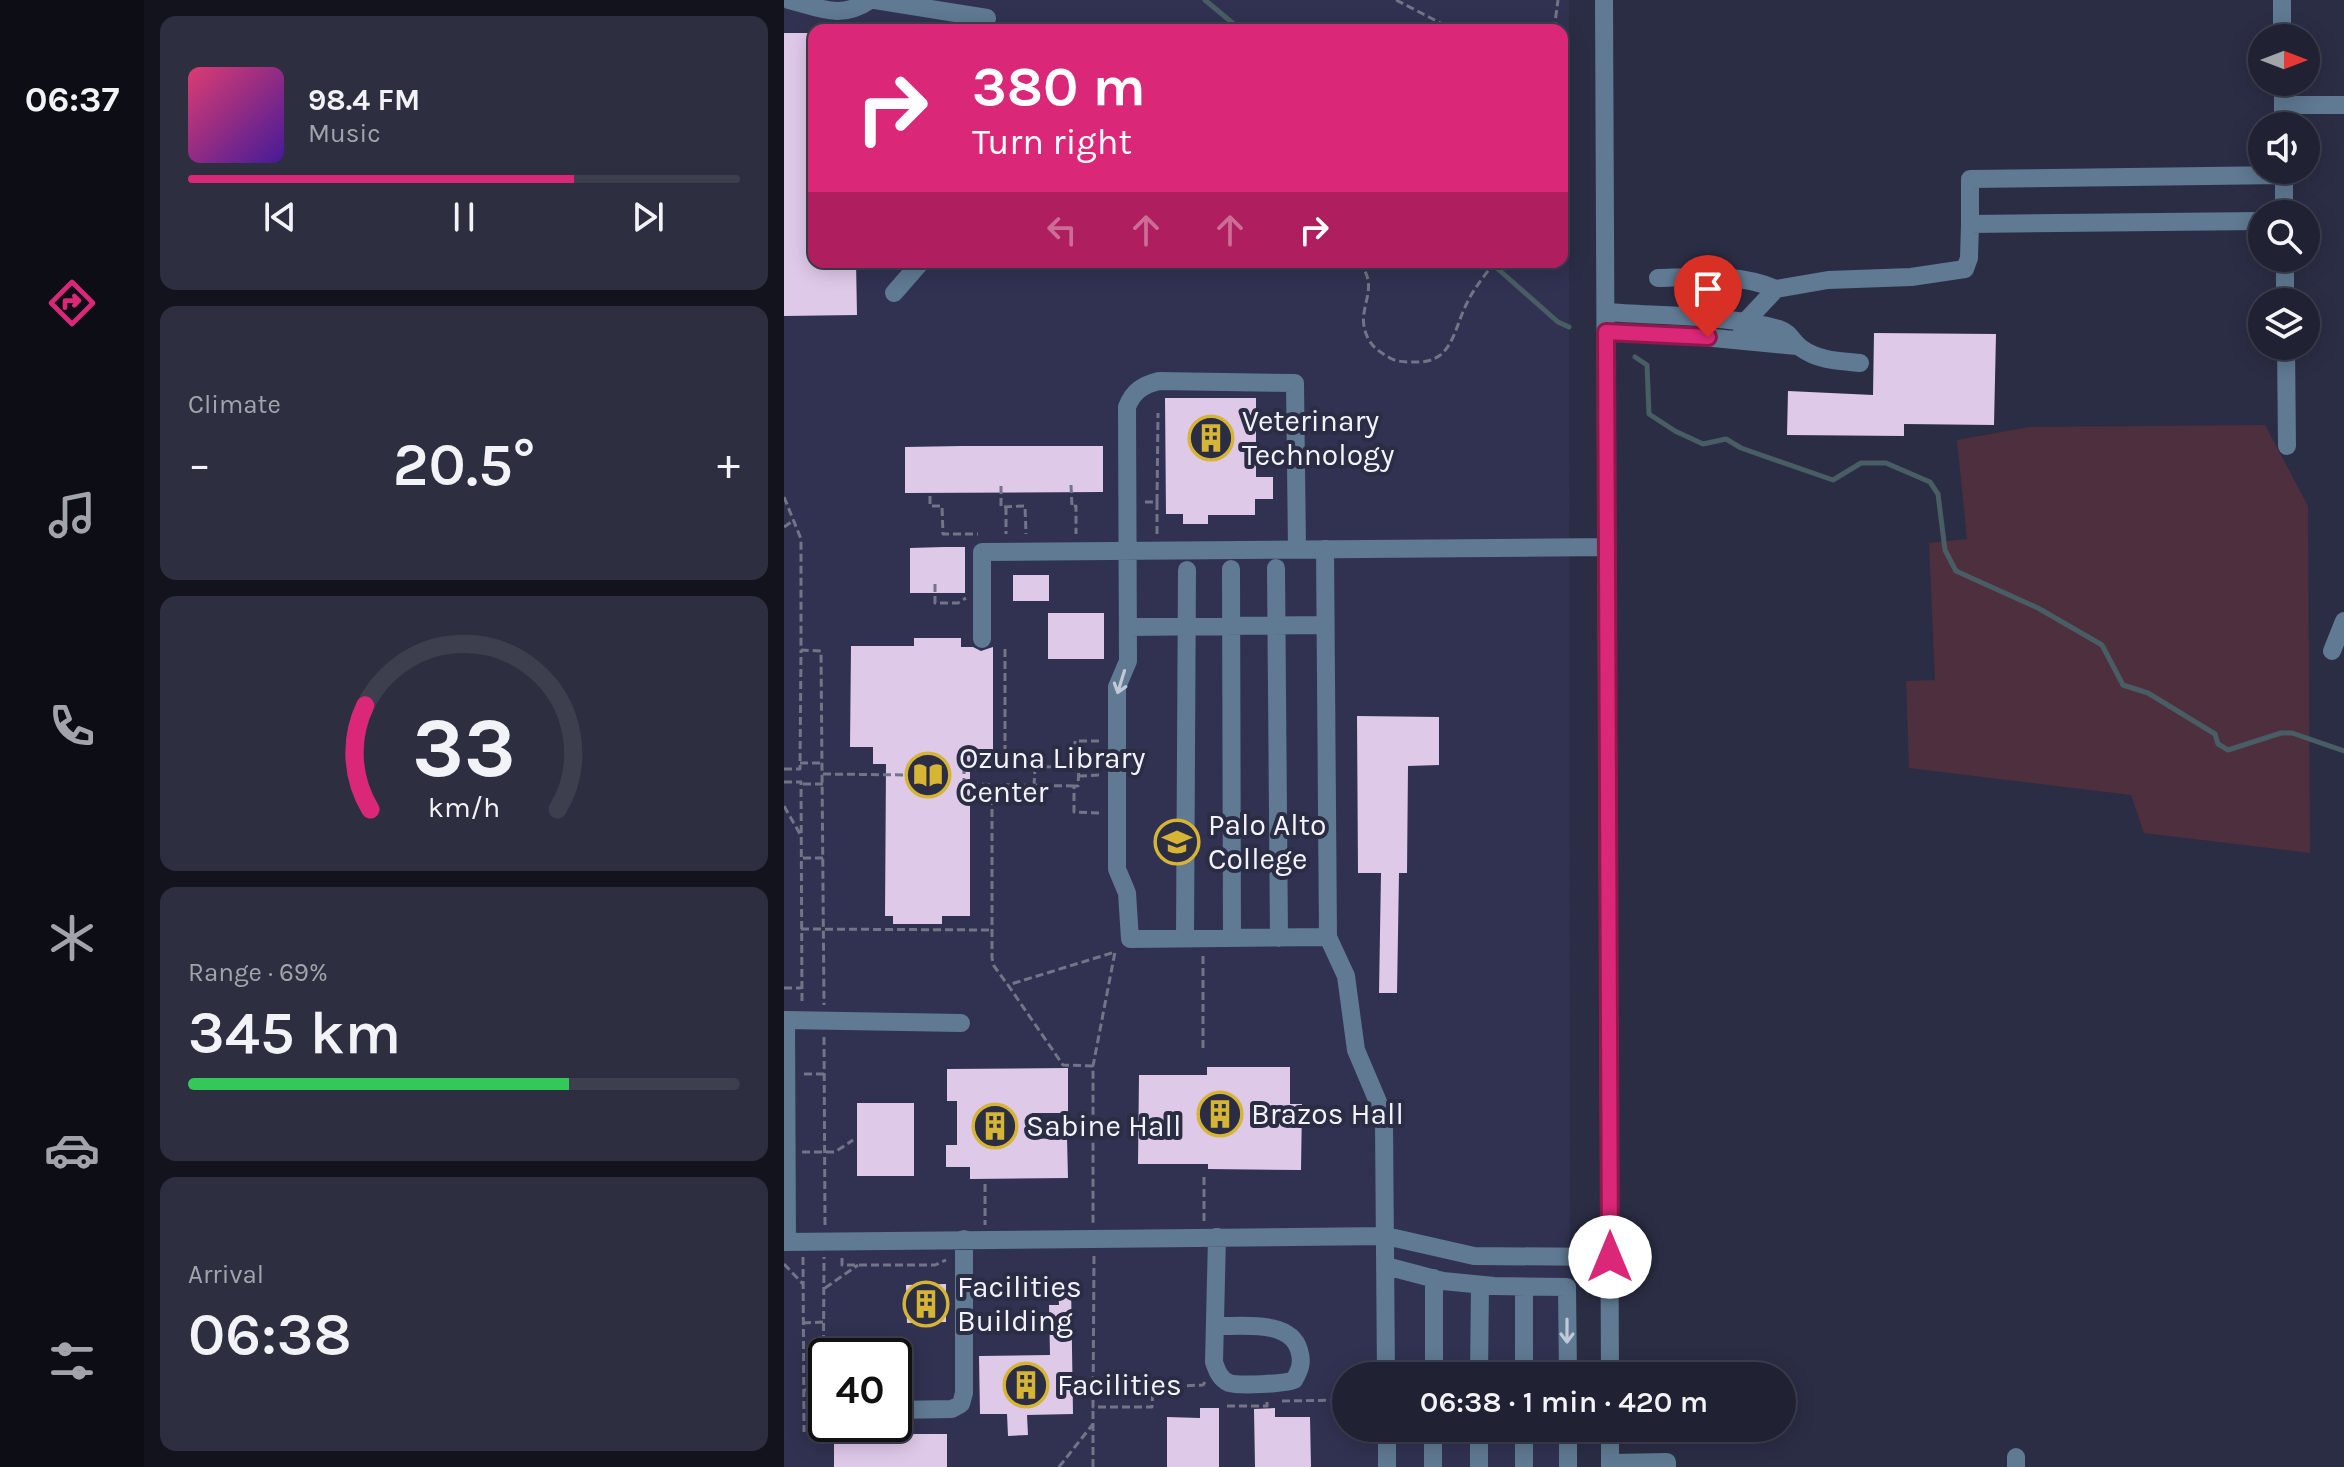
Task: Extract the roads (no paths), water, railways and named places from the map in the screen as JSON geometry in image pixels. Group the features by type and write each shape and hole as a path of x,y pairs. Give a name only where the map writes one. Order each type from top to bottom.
{"street":[{"path":"789,0 826,10 845,11 855,10 872,0 987,18 985,24"},
{"path":"1604,0 1610,1362"},
{"path":"2282,0 2282,24"},
{"path":"2283,96 2283,112"},
{"path":"2283,105 2344,105"},
{"path":"1658,278 1723,277 1758,281 1776,289 1828,280 1911,277 1965,269 1969,258 1970,179 2248,174"},
{"path":"1970,224 2248,221"},
{"path":"894,293 916,268"},
{"path":"1742,331 1776,289"},
{"path":"1606,312 1742,331 1797,346 1826,360 1860,363"},
{"path":"1606,332 1742,331"},
{"path":"2286,360 2287,446"},
{"path":"1297,549 1295,383 1159,381 1146,384 1136,391 1127,407 1128,661 1117,687 1117,869 1127,893 1130,939 1328,937"},
{"path":"982,639 982,552 1027,543 1076,550 1607,547"},
{"path":"1325,549 1328,937 1346,976 1356,1050 1381,1109 1384,1124 1386,1362"},
{"path":"1276,568 1279,938"},
{"path":"1231,569 1232,938"},
{"path":"1185,938 1187,570"},
{"path":"2332,651 2344,621"},
{"path":"1128,627 1325,625"},
{"path":"961,1023 791,1020 786,1242 964,1246 1211,1231 1386,1236 1474,1256 1610,1257"},
{"path":"1211,1231 1214,1362 1218,1374 1229,1383 1284,1384 1294,1380 1302,1361 1299,1347 1290,1334 1277,1329 1215,1326"},
{"path":"912,1410 952,1409 961,1404 964,1393 964,1246"},
{"path":"1386,1266 1480,1285 1567,1287 1568,1362"},
{"path":"1434,1278 1434,1362"},
{"path":"1479,1362 1480,1285"},
{"path":"1524,1287 1524,1362"},
{"path":"1387,1442 1387,1467"},
{"path":"1433,1442 1433,1467"},
{"path":"1479,1442 1479,1467"},
{"path":"1524,1442 1524,1467"},
{"path":"1568,1442 1568,1467"},
{"path":"1610,1442 1610,1465 1667,1462 1667,1467"}],"waterway":[{"path":"1205,0 1234,24"},
{"path":"1497,268 1558,322 1569,327"},
{"path":"1635,357 1647,365 1649,414 1703,444 1726,439 1741,448 1833,480 1861,463 1886,463 1930,482 1938,494 1945,550 1956,571 2038,608 2102,645 2123,685 2148,693 2215,734 2218,744 2228,750 2281,733 2292,733 2344,751"}],"place":[{"name":"Veterinary Technology","path":"1211,438"},
{"name":"Ozuna Library Center","path":"928,775"},
{"name":"Palo Alto College","path":"1177,842"},
{"name":"Brazos Hall","path":"1220,1114"},
{"name":"Sabine Hall","path":"995,1126"},
{"name":"Facilities Building","path":"926,1304"},
{"name":"Facilities","path":"1026,1385"}]}
